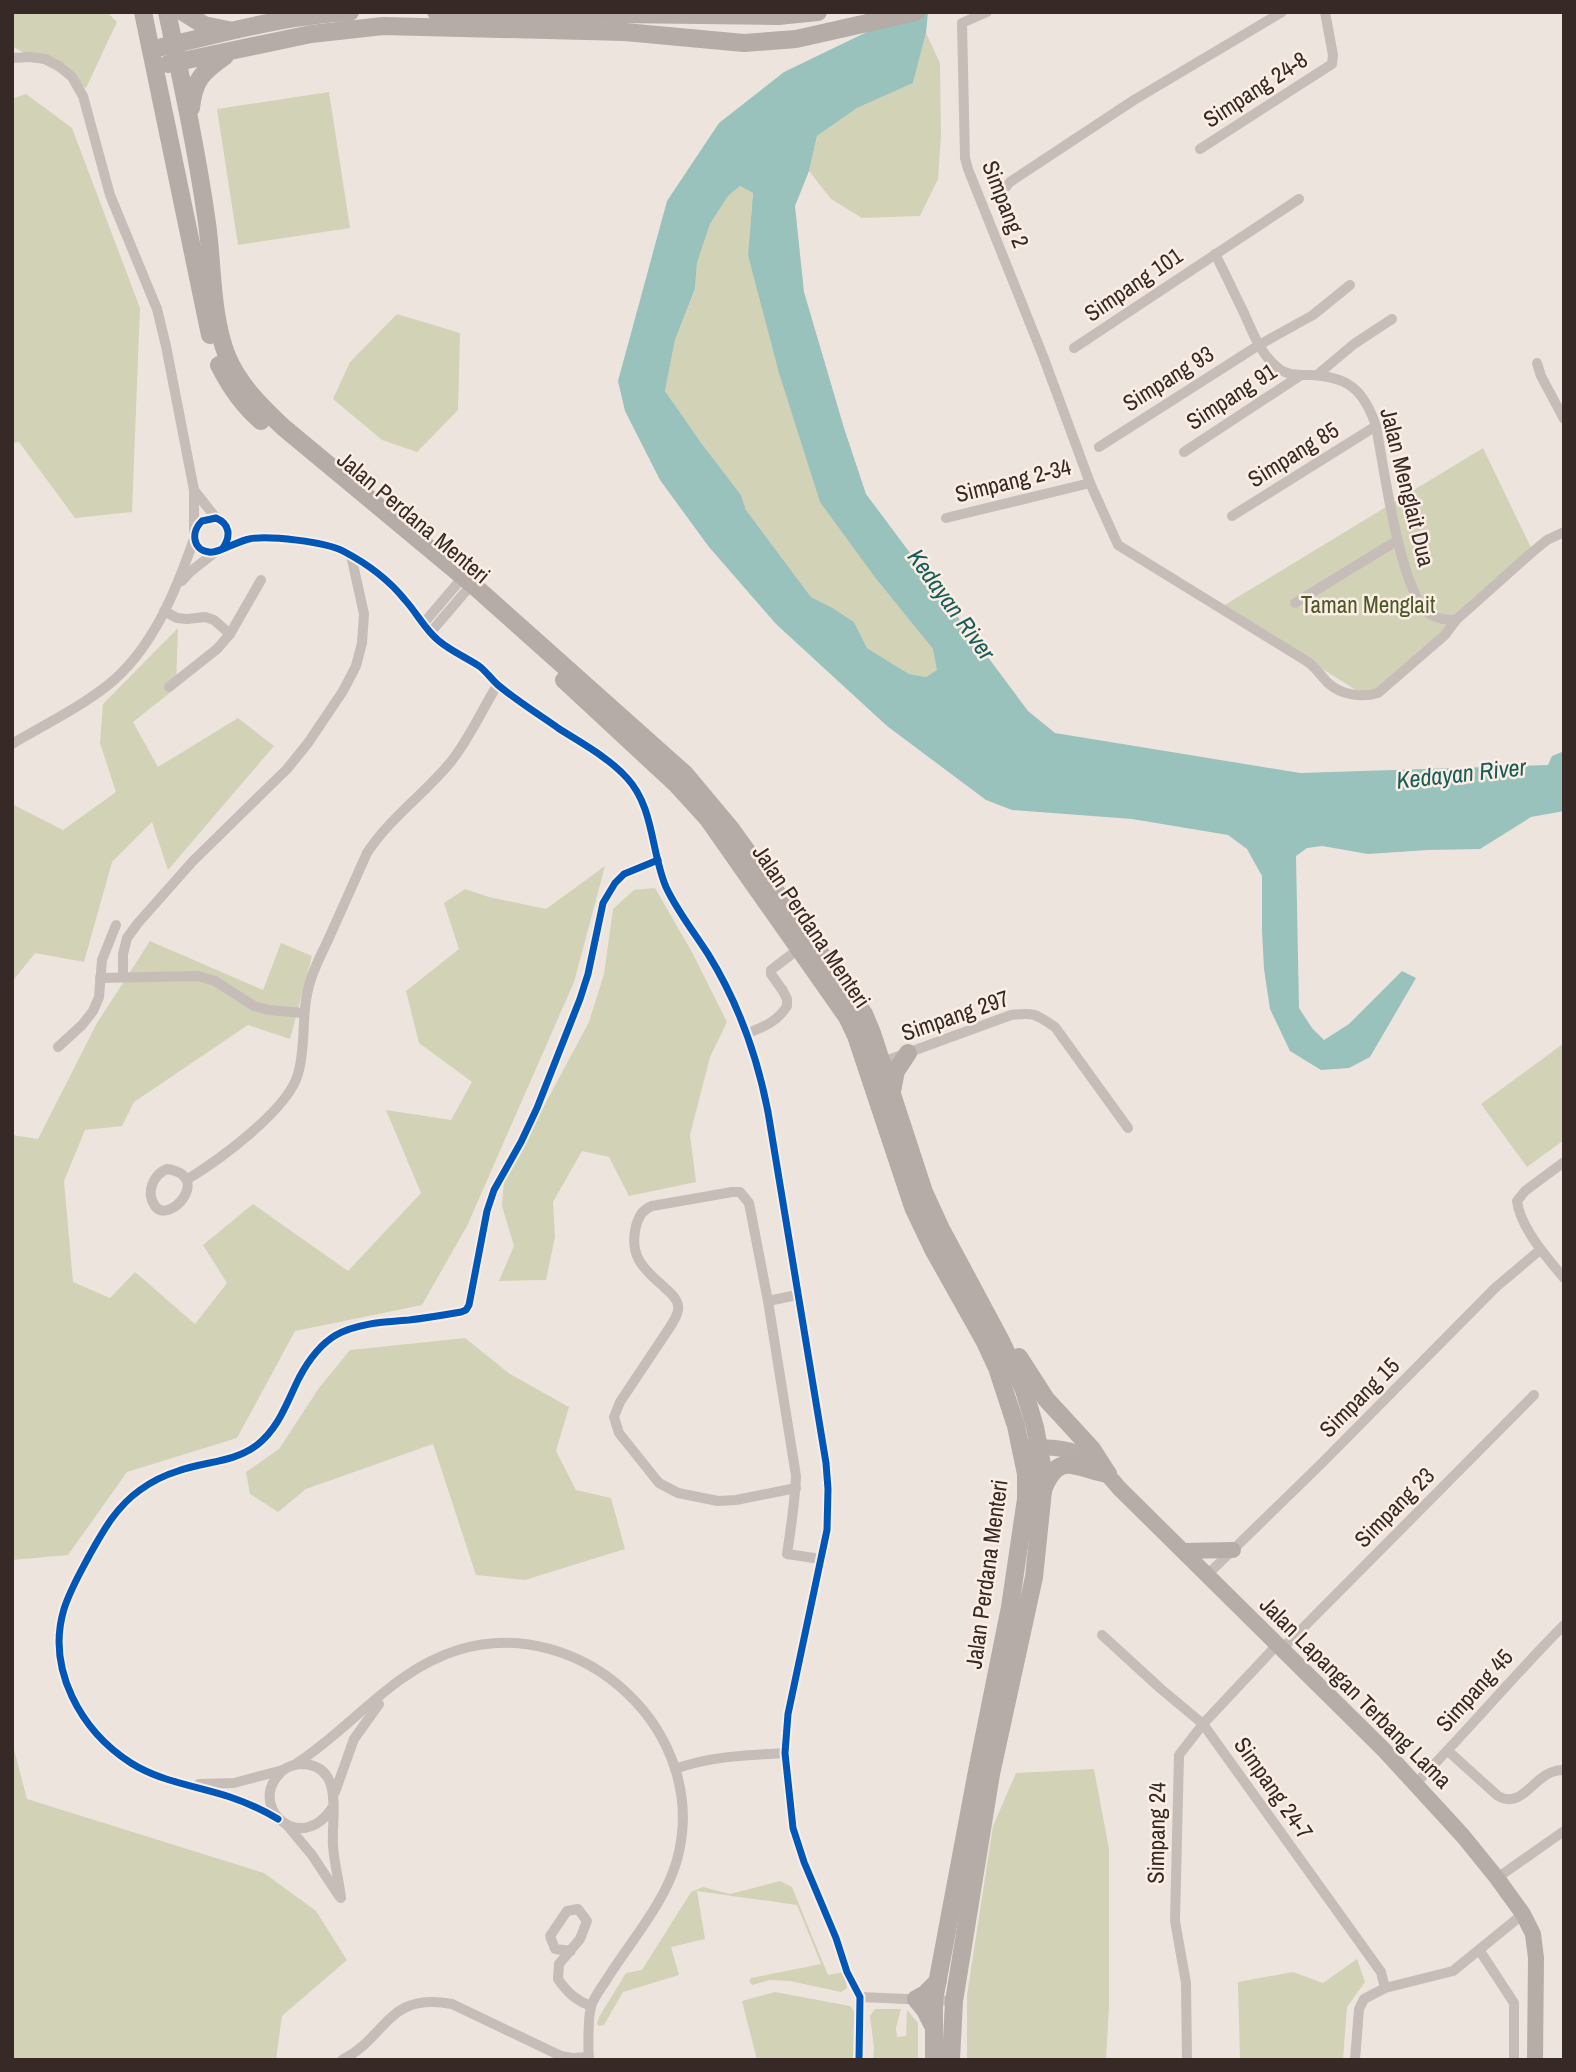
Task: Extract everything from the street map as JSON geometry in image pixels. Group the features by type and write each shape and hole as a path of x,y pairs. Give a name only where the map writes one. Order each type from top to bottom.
{"main road":[{"name":"Jalan Perdana Menteri","path":"143,12 211,338 217,360 232,389 258,419 465,584 676,783 722,838 847,1017 892,1093 924,1192 1024,1390 1030,1448 1014,1584 938,1981 925,1999 934,2031 934,2060"},
{"name":"Jalan Perdana Menteri","path":"167,12 207,225 220,330 234,369 258,403 283,427 667,756 731,829 854,999 872,1033 875,1065 913,1207 990,1353 1030,1448 1042,1465 1043,1491 1034,1577 991,1774 954,2001 951,2060"},
{"path":"183,12 204,25 234,31"},
{"path":"153,58 175,53 234,31 309,16 350,12"},
{"path":"436,12 588,19 744,43 796,39 916,12"},
{"path":"175,53 232,50 311,34 383,26 710,13 778,16 818,12"},
{"path":"189,119 192,93 197,80 206,69 232,50"},
{"path":"872,1033 891,1049 908,1053 896,1071 892,1093"},
{"path":"986,1312 1046,1399 1092,1449 1108,1474"},
{"path":"1043,1491 1048,1477 1054,1470 1066,1464 1108,1474"}],"street":[{"name":"Simpang 2","path":"987,12 962,23 965,158 1090,483 1118,545 1308,662 1327,683 1349,694 1378,693 1445,635 1457,620"},
{"path":"1006,187 1134,100 1282,12"},
{"name":"Simpang 24-8","path":"1200,149 1332,64 1333,55 1325,12"},
{"path":"12,58 45,59 59,66 72,77 83,96 110,195 157,309 194,490 194,536 202,550 218,550 253,538 320,544 351,555 392,585 427,628 453,652 480,667 498,684 610,762 628,779 643,806 665,884 724,982 748,1033 768,1112 826,1462 828,1489 827,1530 788,1714 785,1753 793,1828 847,1972 860,1997 866,2060"},
{"path":"1215,254 1299,199"},
{"name":"Jalan Menglait Dua","path":"1215,254 1259,345 1278,369 1288,373 1339,379 1351,384 1372,414 1398,540 1411,582 1425,610 1443,620 1457,620"},
{"name":"Simpang 101","path":"1074,348 1215,254"},
{"name":"Simpang 93","path":"1099,447 1259,345 1313,315 1350,285"},
{"path":"1317,375 1354,344 1392,319"},
{"path":"1537,363 1564,419"},
{"name":"Simpang 91","path":"1184,452 1301,375"},
{"name":"Simpang 85","path":"1232,516 1376,426"},
{"name":"Simpang 2-34","path":"946,518 1090,483"},
{"path":"12,744 107,686 144,645 178,586 190,572 228,541 228,532 194,490"},
{"path":"178,586 197,526 202,521 220,521 253,538"},
{"path":"1457,620 1547,540 1564,532"},
{"path":"1295,603 1398,540"},
{"path":"123,976 123,954 127,938 138,923 193,861 287,769 343,691 356,666 362,643 363,614 351,555"},
{"path":"169,687 204,661 230,634 261,580"},
{"path":"427,628 465,584"},
{"path":"164,611 177,618 205,617 214,620 230,634"},
{"path":"188,1179 230,1150 291,1090 298,1074 303,1013 311,979 367,853 385,828 458,752 498,684"},
{"path":"332,1808 325,1819 300,1829 251,1804 147,1772 115,1751 100,1738 72,1699 64,1678 60,1658 60,1634 64,1610 74,1584 113,1515 127,1500 142,1488 178,1471 222,1462 258,1445 272,1431 283,1414 306,1365 318,1349 337,1334 358,1326 466,1310 494,1190 537,1108 580,999 603,903 624,874 658,860"},
{"path":"58,1047 93,1011 99,997 106,948 116,925"},
{"path":"748,1033 765,1027 787,1006 787,999 771,970 800,948"},
{"path":"100,978 198,976 215,981 254,1006 303,1013"},
{"name":"Simpang 297","path":"875,1065 1012,1015 1029,1013 1043,1018 1055,1027 1128,1128"},
{"path":"1564,1162 1525,1191 1517,1201 1518,1209 1540,1250 1564,1278"},
{"path":"796,1488 718,1501 678,1493 659,1483 619,1433 614,1417 620,1402 670,1327 679,1306 676,1298 644,1267 634,1250 637,1223 644,1209 732,1192 740,1192 749,1203 796,1476 796,1488 787,1554 821,1559"},
{"name":"Simpang 15","path":"1207,1575 1495,1288 1540,1250"},
{"path":"768,1301 797,1295"},
{"name":"Simpang 23","path":"1280,1646 1534,1395"},
{"name":"Jalan Lapangan Terbang Lama","path":"1030,1448 1065,1448 1084,1455 1108,1474 1416,1783 1463,1836 1523,1914 1533,1934 1536,1958 1535,2060"},
{"path":"1183,1551 1233,1550"},
{"name":"Simpang 45","path":"1416,1783 1564,1625"},
{"name":"Simpang 24-7","path":"1102,1634 1203,1724 1381,1972 1385,1988"},
{"path":"342,2060 360,2049 398,2010 421,2002 435,2001 452,2004 561,2056 588,2058 591,2006 652,1911 676,1861 682,1814 675,1769 652,1721 629,1696 600,1671 545,1646 512,1643 473,1647 428,1662 396,1683 337,1734 289,1767 272,1784 270,1802 283,1822 312,1855 341,1899 333,1846 334,1794 354,1739 396,1683"},
{"name":"Simpang 24","path":"1187,2060 1186,1983 1175,1921 1179,1755 1203,1724 1280,1646"},
{"path":"1448,1751 1498,1796 1507,1800 1518,1798 1545,1774 1564,1770"},
{"path":"675,1769 731,1756 785,1753"},
{"path":"186,1784 234,1783 305,1764 316,1767 325,1774 334,1794"},
{"path":"1497,1878 1564,1831"},
{"path":"1354,2060 1359,2009 1364,2000 1385,1988 1453,1971 1523,1914"},
{"path":"571,1951 559,1964 558,1979 578,2001 591,2006"},
{"path":"1480,1951 1514,2003 1514,2060"},
{"path":"860,1997 954,2001"},
{"path":"859,2060 861,2013"}],"green space":[{"path":"12,12 107,12 117,22 86,88 12,46"},
{"path":"926,33 940,63 941,135 938,179 920,216 862,218 831,199 809,171 817,136 857,108 913,83"},
{"path":"329,92 350,228 238,245 217,109"},
{"path":"26,94 72,128 140,308 132,512 75,518 19,442 12,443 12,99"},
{"path":"740,186 753,193 748,255 877,580 933,649 938,670 926,677 909,674 867,648 854,622 811,597 746,510 741,495 665,391 675,340 695,290 697,263 710,224 728,196"},
{"path":"397,314 460,333 458,410 417,452 382,440 333,399 350,362"},
{"name":"Taman Menglait","path":"1483,448 1535,556 1370,699 1223,606"},
{"path":"178,628 176,688 133,722 158,767 238,718 274,746 168,870 152,822 112,862 84,962 35,953 12,982 12,804 63,830 116,792 100,743 103,704"},
{"path":"605,866 574,982 467,1226 422,1305 295,1331 237,1438 127,1472 68,1555 12,1560 12,1135 38,1139 97,1023 150,941 263,990 281,943 312,956 290,1039 248,1025 134,1102 122,1126 85,1130 64,1181 73,1282 110,1298 135,1272 195,1324 227,1283 203,1245 253,1204 348,1271 421,1193 386,1110 451,1120 472,1082 419,1043 406,991 459,949 444,903 465,889 546,909"},
{"path":"655,888 693,954 727,1022 710,1057 690,1135 696,1182 629,1196 609,1157 582,1151 553,1202 555,1237 546,1280 499,1281 514,1246 502,1206 504,1181 589,1022 604,974 613,909 634,890"},
{"path":"1564,1043 1564,1140 1527,1167 1481,1104"},
{"path":"465,1338 510,1374 569,1407 556,1451 576,1490 611,1498 625,1549 525,1580 476,1575 433,1444 306,1489 278,1512 250,1494 246,1472 279,1449 319,1388 350,1350"},
{"path":"12,1742 27,1799 264,1873 316,1911 347,1960 282,2016 276,2060 12,2060"},
{"path":"1094,1769 1109,1849 1109,2006 1106,2060 967,2060 967,1995 993,1826 1016,1773"},
{"path":"780,1881 792,1887 828,1975 844,1972 847,1988 841,1992 790,1981 770,1980 752,1985 749,1981 751,1978 821,1964 797,1905 697,1891 705,1939 671,1947 679,1975 623,1992 604,2025 597,2024 626,1973 642,1970 691,1892 703,1887 730,1894"},
{"path":"1357,1959 1365,1982 1347,2007 1343,2060 1240,2060 1238,1982 1293,1972 1323,1983"},
{"path":"775,1992 850,2006 854,2011 853,2060 757,2060 742,2001"},
{"path":"875,2009 901,2009 896,2028 897,2037 906,2036 907,2010 918,2023 918,2060 873,2060 870,2016"}],"water":[{"name":"Kedayan River","path":"865,12 928,12 926,33 913,83 857,108 817,136 809,171 795,206 804,292 866,494 1028,711 1055,733 1300,773 1548,765 1552,756 1564,751 1564,811 1531,817 1480,849 1368,854 1322,846 1307,848 1296,856 1299,1008 1312,1028 1324,1040 1349,1024 1402,971 1416,978 1370,1057 1349,1068 1321,1070 1290,1051 1270,1009 1264,969 1262,876 1247,849 1228,835 1132,819 1012,810 986,800 887,726 776,624 709,547 660,480 625,411 618,381 667,201 719,123 784,72 869,31","holes":["740,186 753,193 748,255 779,373 820,502 877,580 933,649 937,670 926,677 909,674 867,648 854,622 811,597 746,510 741,495 665,391 675,340 695,289 697,263 710,224 728,196"]}],"cycle path":[{"path":"223,548 228,535 224,524 216,518 202,521 196,530 195,540 203,551 217,551 249,539 269,538 324,545 352,556 377,572 392,586 439,641 479,666 512,696 620,770 642,802 666,887 708,954 738,1011 758,1070 768,1112 826,1463 828,1489 827,1530 788,1714 785,1753 793,1828 847,1972 860,1997 859,2060"},
{"path":"278,1819 237,1799 167,1779 143,1769 113,1750 97,1734 83,1716 64,1676 60,1632 66,1602 100,1538 124,1504 140,1490 163,1477 238,1455 257,1445 277,1423 310,1360 330,1339 344,1331 362,1326 466,1310 494,1190 537,1108 580,999 603,903 624,874 658,860"}]}
